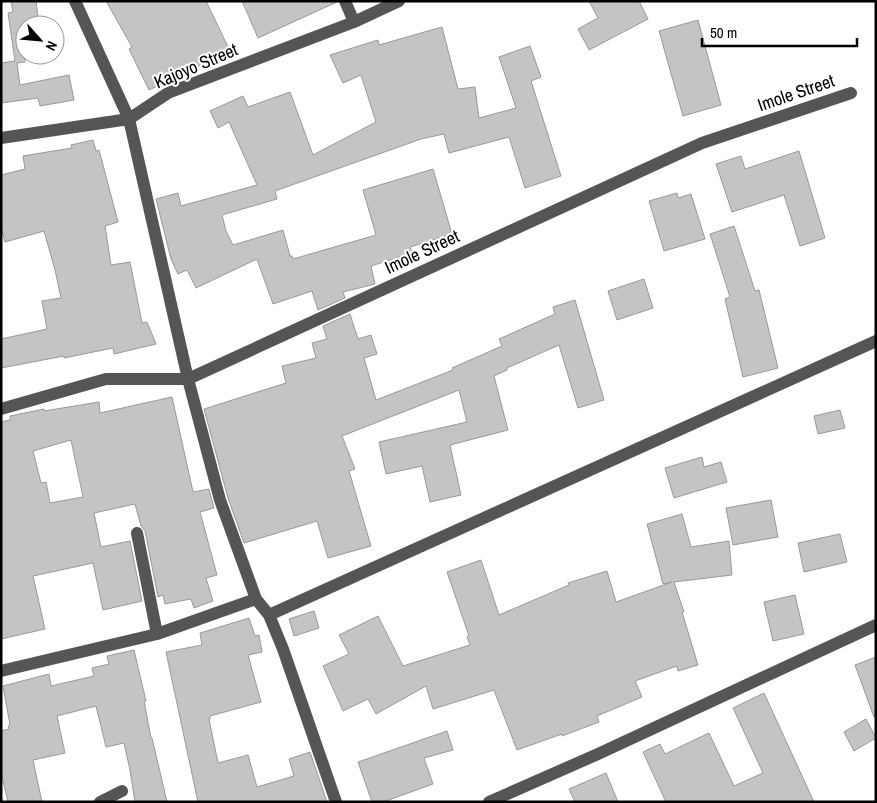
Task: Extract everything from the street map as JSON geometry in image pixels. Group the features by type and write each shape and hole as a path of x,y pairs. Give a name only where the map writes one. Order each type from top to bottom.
{"street":[{"path":"75,1 129,119 188,379 220,500 256,598 269,615 283,649 336,802"},
{"path":"345,1 354,22"},
{"name":"Kajoyo Street","path":"1,138 129,119 168,93 354,22 399,1"},
{"name":"Imole Street","path":"1,409 106,379 188,379 702,143 851,93"},
{"path":"269,615 876,341"},
{"path":"137,533 157,634"},
{"path":"1,670 157,634 256,598"},
{"path":"488,802 598,754 876,625"},
{"path":"100,802 122,791"}],"building":[{"path":"11,1 36,1 38,15 15,15 15,61 8,13 13,12"},
{"path":"106,1 206,1 230,51 149,90 129,49 132,47"},
{"path":"242,1 337,1 337,2 258,38"},
{"path":"589,1 639,1 648,19 589,50 578,29 598,18"},
{"path":"698,20 721,105 683,116 659,31"},
{"path":"442,27 458,89 475,87 479,118 516,108 499,57 530,46 541,77 531,81 561,176 525,188 509,137 449,153 444,134 421,139 275,191 277,199 222,215 226,231 233,245 283,230 290,256 293,259 376,235 363,190 433,169 452,234 410,247 412,253 371,266 375,284 343,292 345,298 318,310 312,291 273,304 257,259 196,288 187,270 178,274 171,259 156,199 178,193 181,206 257,185 229,122 218,128 210,111 243,96 248,107 290,92 313,155 376,122 361,75 343,83 330,55 378,40 379,45"},
{"path":"15,61 20,85 69,75 74,100 40,106 38,98 1,103 1,63"},
{"path":"93,140 96,151 99,150 118,222 105,226 111,265 130,262 142,323 147,322 156,344 114,354 113,348 1,368 1,339 47,329 42,301 61,298 44,231 5,242 1,227 1,175 25,169 23,156 72,148 71,145"},
{"path":"799,151 825,238 800,246 784,195 732,212 716,164 741,156 745,169"},
{"path":"677,193 678,198 691,194 705,239 664,251 649,201"},
{"path":"734,226 755,291 759,290 778,368 743,377 725,299 730,297 710,234"},
{"path":"644,279 653,308 617,320 608,291"},
{"path":"575,300 604,400 578,408 559,345 507,368 507,370 494,376 508,430 450,445 461,495 430,502 422,466 386,474 379,442 467,422 459,390 342,436 355,469 349,471 371,546 328,558 317,521 244,543 228,498 204,409 286,383 282,366 316,358 312,343 327,339 323,326 350,314 358,339 371,335 377,354 364,358 376,400 453,370 452,368 502,346 499,339 555,314 553,307"},
{"path":"172,397 193,492 209,489 214,508 200,512 217,575 206,578 213,601 194,608 191,599 165,604 163,595 158,597 145,531 141,526 135,504 94,513 101,547 130,541 142,601 103,610 93,563 33,576 45,629 1,639 1,422 10,420 10,416 44,409 44,411 99,402 100,413","holes":["71,440 83,497 50,503 46,482 41,483 33,451"]},
{"path":"840,410 845,428 818,434 814,416"},
{"path":"702,457 704,467 721,462 727,482 674,498 665,468"},
{"path":"771,500 778,537 733,545 726,508"},
{"path":"682,514 691,547 729,541 732,575 674,582 698,665 678,671 677,666 635,681 642,697 597,716 599,722 517,750 494,690 433,709 426,686 376,714 368,699 343,711 323,666 349,654 339,635 378,616 403,666 470,645 467,637 469,636 447,572 481,560 499,615 569,585 568,583 607,571 616,602 672,582 663,584 647,524"},
{"path":"840,534 847,562 804,572 798,543"},
{"path":"795,595 804,634 773,641 764,602"},
{"path":"314,611 319,628 294,636 289,619"},
{"path":"249,618 255,636 259,635 262,652 248,655 261,702 210,716 218,763 248,755 257,787 294,776 289,759 310,752 327,802 198,802 166,652 202,645 200,633"},
{"path":"134,650 146,701 144,701 151,738 167,802 135,802 124,743 106,747 96,706 57,716 65,753 33,760 42,802 8,802 1,772 1,731 9,729 8,726 10,725 3,686 49,674 51,686 94,676 92,668 109,664 107,656"},
{"path":"876,657 876,716 874,717 855,665"},
{"path":"764,693 814,802 666,802 643,752 660,744 665,754 709,733 734,786 763,773 733,708"},
{"path":"866,719 876,738 854,751 844,732"},
{"path":"447,731 453,750 424,758 433,784 383,802 372,802 358,762"},
{"path":"606,773 618,802 575,802 569,789"}]}
